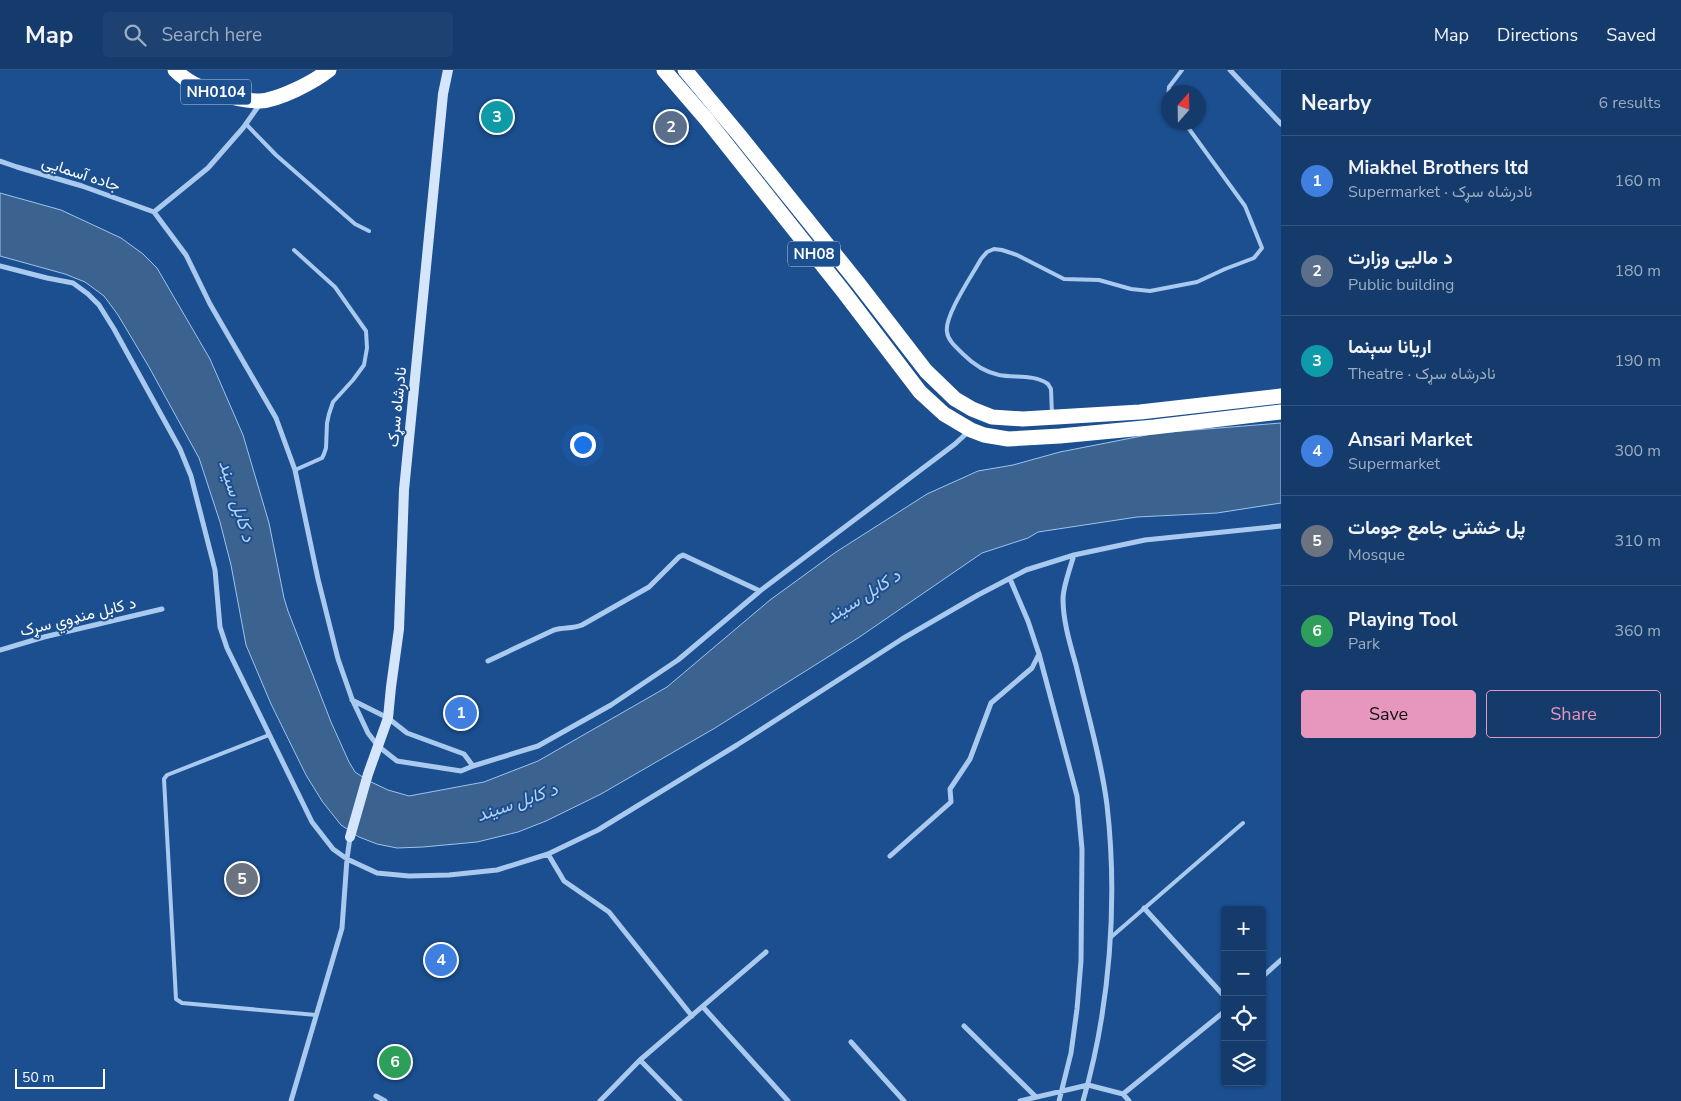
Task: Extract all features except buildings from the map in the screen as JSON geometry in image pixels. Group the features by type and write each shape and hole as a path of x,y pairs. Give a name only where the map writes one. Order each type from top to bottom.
{"highway":[{"name":"NH0104","path":"175,70 184,79 197,86 246,100 262,101 298,90 329,70"},
{"name":"NH08","path":"664,70 707,120 837,283 920,392 944,414 970,430 984,436 1008,439 1144,428 1281,412"},
{"name":"NH08","path":"685,70 753,151 926,371 939,386 955,399 972,409 992,417 1052,418 1140,412 1281,396"}],"street":[{"name":"نادرشاه سړک","path":"350,838 368,774 388,718 399,629 404,490 443,94 448,70"},
{"path":"1230,70 1281,124"},
{"path":"262,101 246,124 208,168 154,212 186,255 210,304 276,418 295,470 318,579 338,659 352,700 368,732 378,746 397,761 461,772 473,766 538,746 611,704 678,660 760,591 955,444 970,430"},
{"name":"جاده آسمایی","path":"0,161 17,168 82,186 154,212"},
{"path":"0,266 73,283 99,305 114,329 180,449 191,476 215,570 220,627 226,648 312,822 327,843 347,859 378,873 409,876 449,875 496,870 548,854 598,830 902,639 1026,570 1074,555 1145,540 1281,526"},
{"path":"488,662 554,630 564,627 573,629 582,625 649,587 678,557 683,555 760,591"},
{"path":"1074,555 1062,597 1065,623 1098,753 1107,805 1112,910 1103,1008 1088,1085 1083,1101"},
{"path":"1010,579 1028,621 1039,654 1078,796 1083,893 1081,961 1071,1053 1059,1101"},
{"name":"د کابل منډوي سړک","path":"0,650 44,637 162,610"},
{"path":"890,856 951,802 950,789 970,759 991,703 1032,668 1039,654"},
{"path":"352,700 388,718 407,733 464,754 473,766"},
{"path":"291,1101 342,928 350,838"},
{"path":"548,854 564,881 609,912 692,1016"},
{"path":"1144,908 1224,996"},
{"path":"600,1101 640,1060 766,952"},
{"path":"1266,973 1281,960"},
{"path":"703,1007 788,1101"},
{"path":"1123,1094 1221,1013"},
{"path":"964,1026 1036,1097"},
{"path":"851,1042 904,1101"},
{"path":"640,1060 680,1101"},
{"path":"1020,1101 1088,1085 1123,1094 1129,1101"},
{"path":"376,1096 385,1101"}],"lane":[{"path":"1171,85 1182,70"},
{"path":"246,124 276,155 355,224 369,231"},
{"path":"1052,418 1051,389 1048,384 1036,378 998,375 984,370 970,361 950,341 947,332 952,311 981,259 987,252 994,249 1017,256 1064,279 1099,280 1132,289 1150,291 1197,282 1225,268 1254,258 1262,248 1245,206 1190,130"},
{"path":"294,250 335,287 366,331 364,365 333,402 326,423 326,448 322,458 295,470"},
{"path":"269,735 166,775 164,779 176,999 182,1003 316,1015"},
{"path":"1110,938 1243,823"}],"water":[{"name":"د کابل سيند","path":"0,193 61,210 121,238 143,254 157,268 210,359 243,435 269,523 288,611 331,722 349,762 355,772 367,780 388,790 409,796 484,782 538,761 667,687 770,600 836,552 927,494 978,471 1013,465 1060,452 1157,433 1281,423 1281,503 1217,513 1137,517 1038,532 1028,538 982,553 858,638 715,728 601,794 546,821 518,832 477,842 397,848 377,844 359,837 341,825 322,801 306,775 271,704 246,645 231,565 220,522 199,458 149,367 118,315 104,296 85,282 65,274 0,256"}],"place":[{"name":"اريانا سېنما","path":"497,117"},
{"name":"د مالیی وزارت","path":"671,127"},
{"name":"Miakhel Brothers ltd","path":"461,713"},
{"name":"پل خشتی جامع جومات","path":"242,879"},
{"name":"Ansari Market","path":"441,960"},
{"name":"Playing Tool","path":"395,1062"}]}
